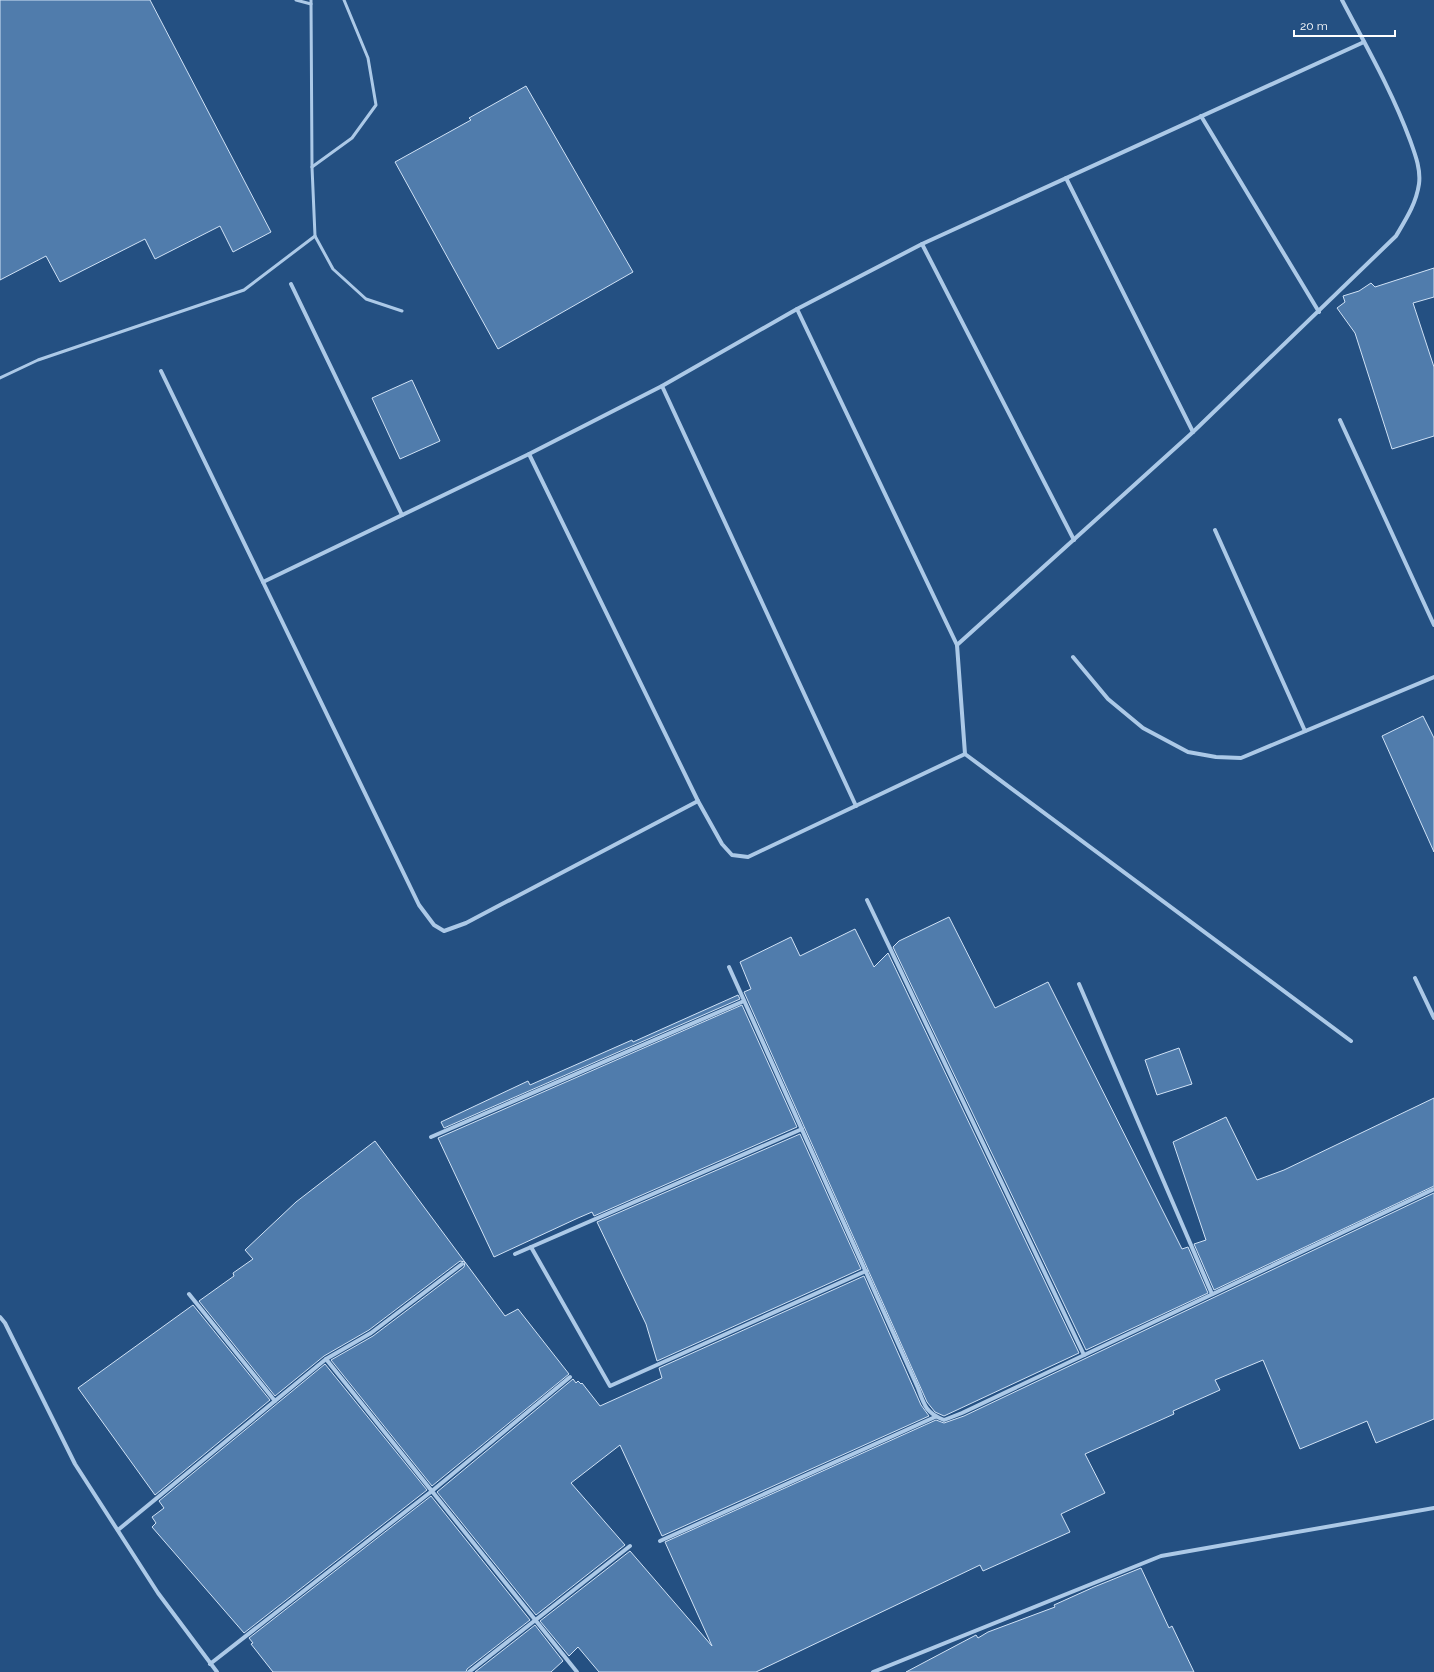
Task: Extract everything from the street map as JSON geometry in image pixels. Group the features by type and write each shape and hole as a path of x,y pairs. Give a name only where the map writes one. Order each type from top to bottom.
{"street":[{"path":"956,645 1193,432 1396,236 1414,205 1419,183 1418,162 1401,116 1342,0"},
{"path":"263,582 529,454 662,386 797,310 922,244 1364,42"},
{"path":"1201,116 1319,312"},
{"path":"1066,178 1193,432"},
{"path":"922,244 1074,540"},
{"path":"291,284 402,515"},
{"path":"797,310 956,645 964,754 1351,1041"},
{"path":"161,371 419,905 434,925 444,931 466,924 698,801"},
{"path":"662,386 856,806"},
{"path":"1340,420 1434,625"},
{"path":"529,454 698,801 722,844 732,855 748,857 964,754"},
{"path":"1215,530 1305,731"},
{"path":"1073,656 1108,699 1143,728 1188,752 1216,757 1241,758 1434,677"},
{"path":"867,900 1084,1355"},
{"path":"730,967 918,1388 925,1408 935,1417 944,1420 962,1413 1434,1189"},
{"path":"1415,978 1434,1018"},
{"path":"1079,984 1212,1294"},
{"path":"431,1137 744,1001"},
{"path":"515,1254 802,1129"},
{"path":"531,1247 610,1386 866,1271"},
{"path":"118,1530 326,1359 371,1332 462,1264"},
{"path":"189,1294 275,1401"},
{"path":"0,1317 5,1323 75,1464 158,1593 217,1672"},
{"path":"326,1359 577,1672"},
{"path":"210,1664 432,1490 570,1377"},
{"path":"660,1541 935,1417"},
{"path":"873,1672 1161,1556 1434,1508"},
{"path":"469,1672 630,1546"}],"lane":[{"path":"296,0 311,4"},
{"path":"311,0 312,167 315,236 333,269 366,299 402,310"},
{"path":"312,167 352,138 376,105 368,58 344,0"},
{"path":"0,378 38,360 244,290 315,236"}],"building":[{"path":"0,0 150,0 271,232 233,252 220,226 155,259 145,239 60,282 46,256 0,280"},
{"path":"526,86 633,272 498,349 395,162 471,120 469,118"},
{"path":"1434,268 1434,297 1413,303 1434,367 1434,436 1392,449 1355,333 1337,308 1345,302 1343,296 1359,291 1371,283 1375,287"},
{"path":"412,380 440,441 400,459 372,398"},
{"path":"1423,716 1434,738 1434,852 1382,736"},
{"path":"949,917 995,1008 1048,982 1182,1249 1188,1247 1208,1293 1086,1350 893,947 899,941"},
{"path":"855,929 874,967 888,953 1079,1353 944,1416 935,1412 927,1402 744,992 751,989 740,962 791,937 800,956"},
{"path":"738,995 740,999 444,1128 441,1122 528,1081 530,1085 632,1040 633,1042"},
{"path":"742,1005 797,1127 594,1216 592,1212 578,1218 494,1257 438,1138"},
{"path":"1179,1048 1192,1084 1157,1095 1145,1060"},
{"path":"1434,1098 1434,1186 1214,1290 1194,1244 1206,1240 1173,1142 1226,1117 1257,1180 1284,1170"},
{"path":"800,1134 861,1269 657,1361 646,1324 597,1222"},
{"path":"375,1141 465,1262 460,1261 369,1330 324,1356 275,1396 199,1301 234,1276 233,1273 253,1259 245,1250 296,1202"},
{"path":"1434,1193 1434,1419 1376,1443 1367,1421 1300,1449 1263,1360 1215,1380 1220,1390 1173,1411 1174,1414 1085,1454 1105,1493 1061,1514 1070,1532 983,1571 980,1565 756,1672 599,1672 578,1647 569,1656 540,1621 630,1551 712,1646 665,1542 936,1420 944,1423 964,1416"},
{"path":"465,1262 505,1316 518,1309 569,1374 432,1486 331,1360 373,1336 464,1267"},
{"path":"864,1276 921,1405 929,1416 662,1536 620,1445 571,1483 625,1545 536,1615 437,1492 573,1379 576,1383 578,1381 581,1384 582,1383 600,1406 662,1378 659,1368"},
{"path":"193,1305 270,1400 155,1495 78,1388"},
{"path":"325,1364 427,1490 244,1633 152,1527 156,1523 152,1517 164,1508 159,1501"},
{"path":"431,1496 530,1620 467,1669 466,1672 273,1672 251,1644 253,1643 249,1638"},
{"path":"1141,1568 1169,1628 1172,1626 1194,1672 906,1672 976,1635 978,1638 988,1632 1055,1607 1054,1605"},
{"path":"535,1625 563,1661 551,1672 475,1672"}]}
